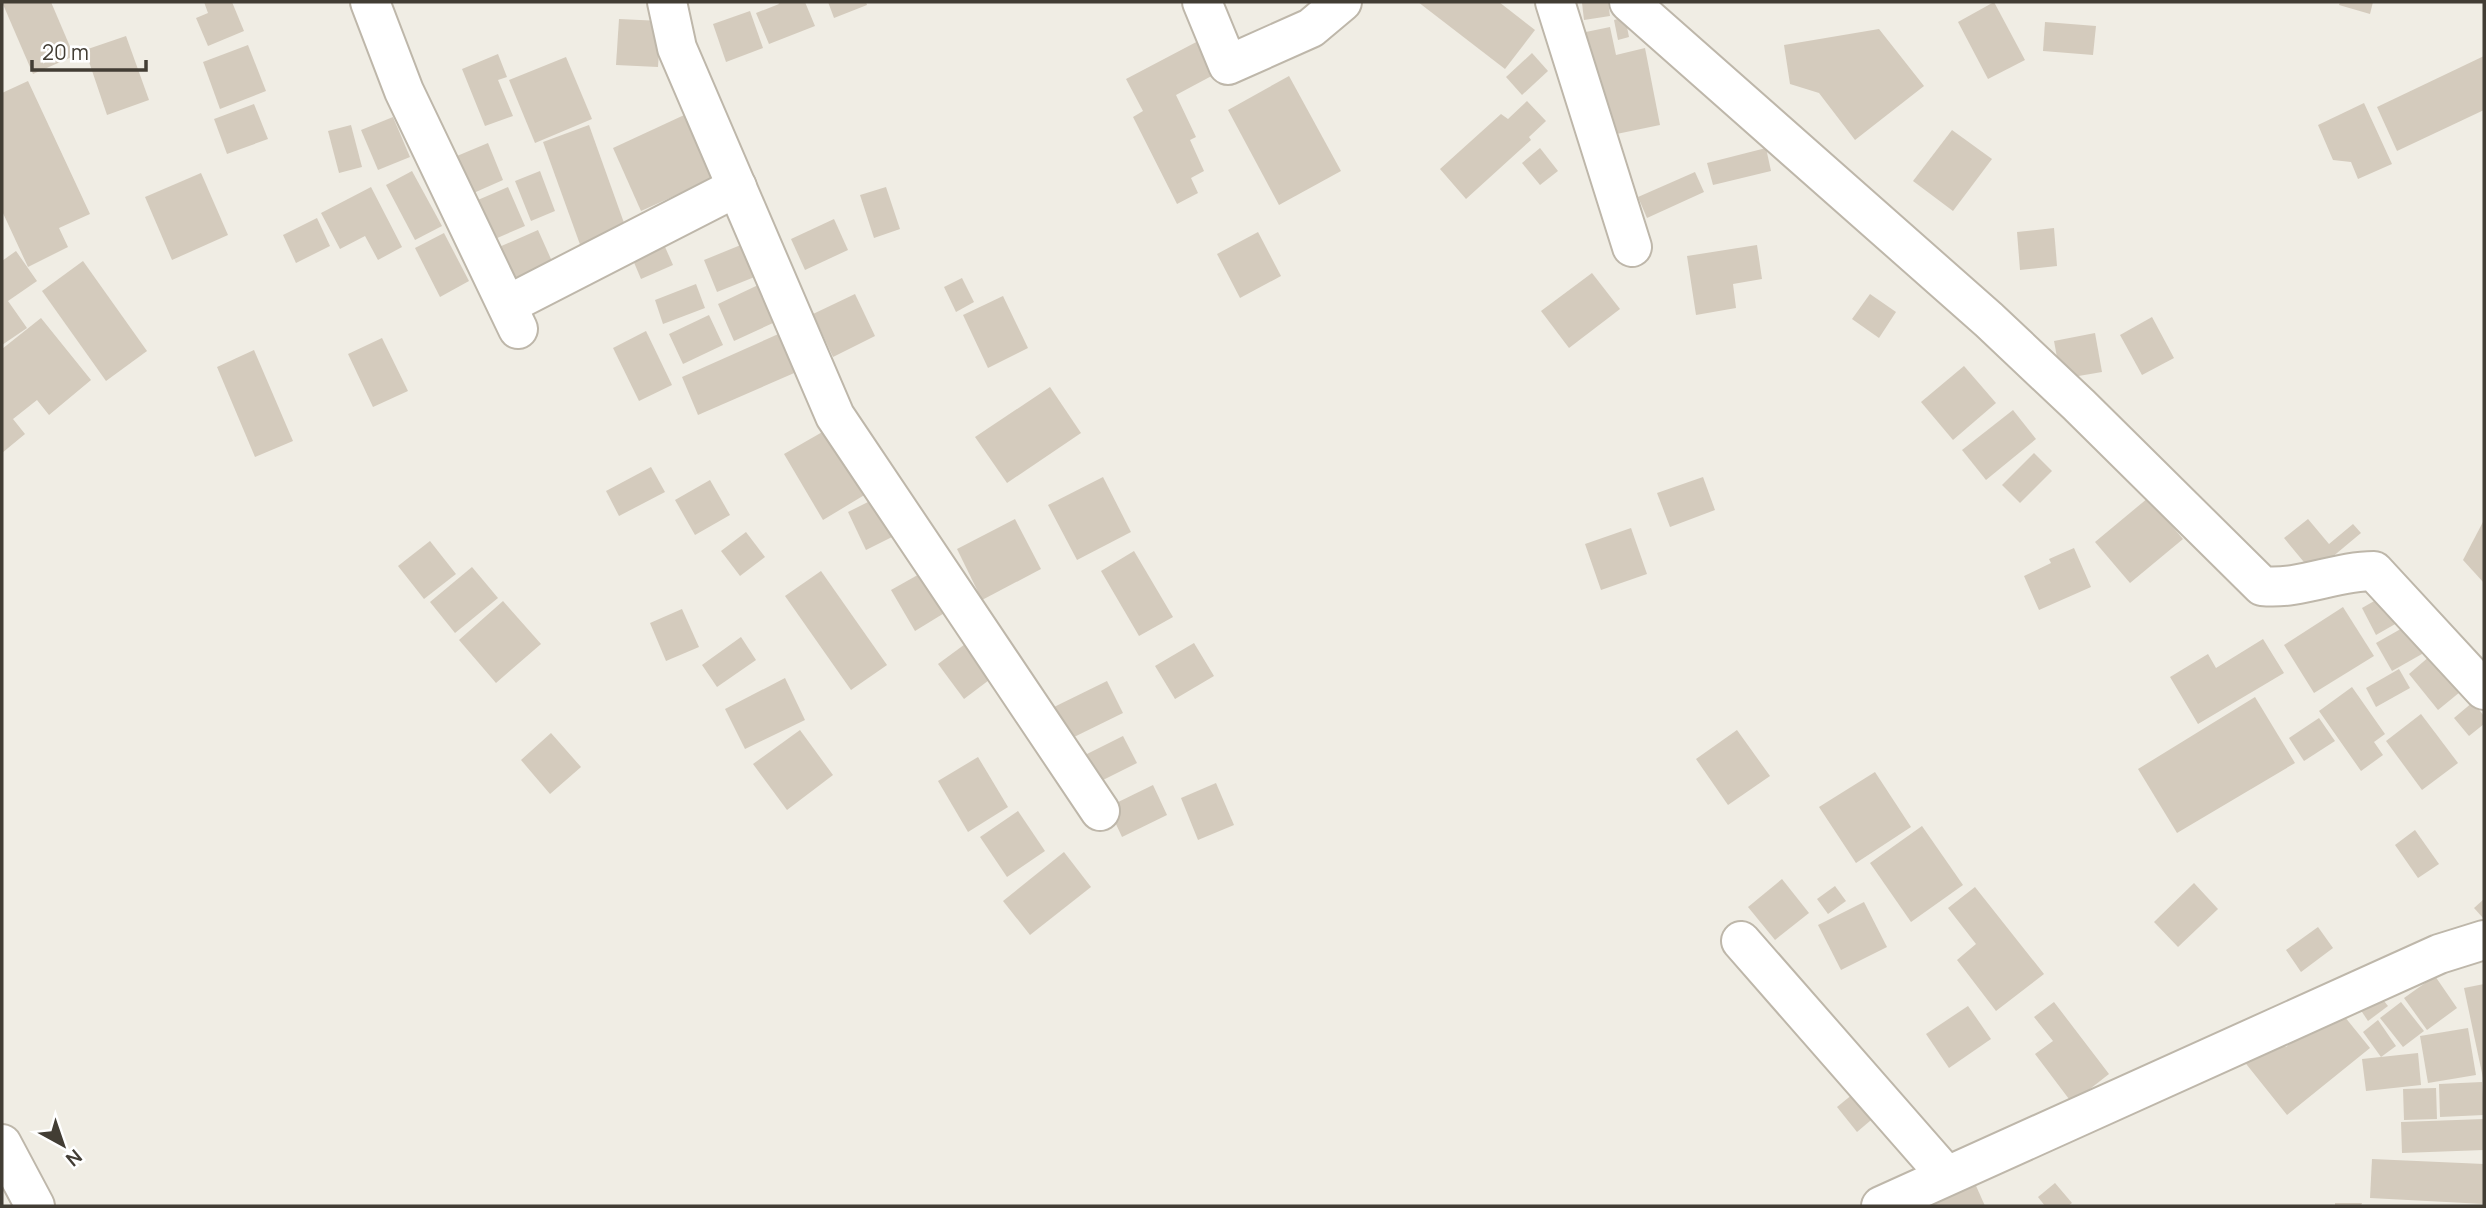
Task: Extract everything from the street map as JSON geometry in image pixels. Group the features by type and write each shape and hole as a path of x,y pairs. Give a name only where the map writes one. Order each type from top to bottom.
{"street":[{"path":"370,2 404,91 512,317 737,187"},
{"path":"667,2 677,48 835,416 1100,811"},
{"path":"1202,2 1228,65 1311,28 1342,2"},
{"path":"1559,2 1632,247"},
{"path":"1629,2 1989,320 2262,586 2279,588 2359,571 2374,572 2484,690"},
{"path":"1881,1206 2439,954 2484,940"},
{"path":"1741,941 1946,1175"},
{"path":"2,1144 35,1206"}],"building":[{"path":"2,2 51,2 74,56 33,74"},
{"path":"204,2 232,2 244,31 208,46 196,18 208,13"},
{"path":"778,2 805,2 815,26 769,44 756,13 779,4"},
{"path":"828,2 866,2 867,5 834,18"},
{"path":"1418,2 1499,2 1535,30 1505,69"},
{"path":"1608,2 1610,16 1584,20 1582,3"},
{"path":"1994,2 2025,60 1988,79 1958,22"},
{"path":"2340,2 2373,2 2370,14 2339,5"},
{"path":"750,11 763,48 726,62 713,24"},
{"path":"1625,17 1629,37 1618,40 1614,20"},
{"path":"619,19 661,21 658,67 616,65"},
{"path":"2045,22 2096,26 2093,55 2043,51"},
{"path":"1610,27 1616,55 1645,48 1660,125 1602,137 1581,33"},
{"path":"1879,29 1924,86 1855,140 1819,93 1790,84 1784,45"},
{"path":"126,36 149,100 107,115 85,50"},
{"path":"1202,39 1219,72 1176,95 1196,137 1190,140 1204,171 1191,178 1198,193 1177,204 1133,117 1143,111 1126,79"},
{"path":"248,45 266,91 220,109 203,62"},
{"path":"1532,53 1548,71 1522,95 1506,77"},
{"path":"498,54 507,77 498,80 513,116 485,126 462,69"},
{"path":"2484,56 2484,110 2397,151 2377,107"},
{"path":"566,57 592,119 535,143 509,80"},
{"path":"1289,76 1341,171 1279,205 1228,110"},
{"path":"28,81 90,214 59,228 68,247 28,267 2,211 2,93"},
{"path":"1527,101 1546,121 1529,137 1531,140 1466,199 1440,169 1501,114 1508,119"},
{"path":"2364,103 2392,164 2358,179 2351,162 2333,160 2318,125"},
{"path":"254,104 268,139 227,154 214,119"},
{"path":"695,110 723,174 641,211 613,148"},
{"path":"393,117 410,157 378,170 361,130"},
{"path":"351,125 362,167 339,173 328,131"},
{"path":"589,125 628,234 582,250 543,142"},
{"path":"1952,130 1992,159 1953,211 1913,181"},
{"path":"488,143 503,180 460,199 445,161"},
{"path":"1540,148 1558,171 1540,185 1522,163"},
{"path":"1766,148 1771,171 1713,185 1707,163"},
{"path":"412,171 442,226 415,240 386,185"},
{"path":"540,171 555,211 531,221 515,181"},
{"path":"1695,172 1704,192 1647,218 1638,197"},
{"path":"201,173 228,235 172,260 145,197"},
{"path":"371,187 402,247 378,260 365,236 340,249 321,213"},
{"path":"508,187 525,226 481,245 464,206"},
{"path":"886,187 900,229 874,238 860,195"},
{"path":"317,218 330,246 296,263 283,235"},
{"path":"834,219 848,250 805,270 791,239"},
{"path":"2054,228 2057,266 2020,270 2017,232"},
{"path":"538,230 555,268 506,289 490,251"},
{"path":"1258,232 1281,276 1240,298 1217,254"},
{"path":"444,233 469,281 440,297 415,248"},
{"path":"662,240 673,265 641,279 630,253"},
{"path":"753,240 767,272 717,292 704,260"},
{"path":"1757,245 1762,279 1733,284 1736,308 1696,315 1687,256"},
{"path":"16,251 37,281 8,301 27,328 2,345 2,261"},
{"path":"83,261 147,351 106,381 42,291"},
{"path":"1592,273 1620,309 1569,348 1541,311"},
{"path":"962,278 974,302 956,312 944,287"},
{"path":"769,280 786,317 734,341 718,304"},
{"path":"696,284 705,308 663,324 655,300"},
{"path":"855,294 875,336 833,357 813,314"},
{"path":"1870,294 1896,312 1879,338 1852,319"},
{"path":"1003,296 1028,348 988,368 963,315"},
{"path":"709,315 723,345 683,364 669,334"},
{"path":"2152,317 2174,358 2142,375 2120,335"},
{"path":"41,318 91,380 49,415 37,400 13,419 25,434 2,453 2,349"},
{"path":"792,328 808,367 698,415 682,377"},
{"path":"646,331 672,385 639,401 613,348"},
{"path":"2095,333 2102,372 2061,379 2054,341"},
{"path":"382,338 408,391 373,407 348,354"},
{"path":"254,350 293,441 255,457 217,367"},
{"path":"1964,366 1996,403 1953,440 1921,402"},
{"path":"1050,387 1081,433 1007,483 975,437"},
{"path":"2013,410 2036,439 1986,480 1962,450"},
{"path":"838,423 876,488 823,520 784,454"},
{"path":"2034,453 2052,471 2020,503 2002,485"},
{"path":"651,467 665,492 619,516 606,491"},
{"path":"1103,477 1131,532 1077,560 1048,505"},
{"path":"1703,477 1715,510 1670,527 1657,493"},
{"path":"710,480 730,515 695,535 675,500"},
{"path":"880,496 898,534 866,550 848,512"},
{"path":"2148,498 2183,539 2130,583 2095,542"},
{"path":"1015,519 1041,569 982,600 957,549"},
{"path":"2308,519 2329,544 2353,524 2361,533 2313,573 2284,538"},
{"path":"2484,520 2484,583 2463,560"},
{"path":"1631,528 1647,574 1601,590 1585,544"},
{"path":"746,532 765,557 740,576 721,551"},
{"path":"430,541 456,574 424,599 398,566"},
{"path":"2074,548 2091,587 2039,610 2024,576 2051,563 2049,559"},
{"path":"1134,551 1173,617 1139,636 1101,571"},
{"path":"472,567 498,598 455,633 430,602"},
{"path":"821,571 887,665 851,690 785,596"},
{"path":"923,572 946,612 915,631 891,590"},
{"path":"2390,592 2404,619 2376,635 2362,608"},
{"path":"503,601 541,644 496,683 459,640"},
{"path":"2343,607 2374,656 2314,693 2284,645"},
{"path":"682,609 699,647 666,661 650,623"},
{"path":"2413,622 2429,650 2392,671 2376,643"},
{"path":"741,637 756,660 717,687 702,665"},
{"path":"972,639 997,674 964,699 938,664"},
{"path":"2263,639 2284,673 2198,724 2170,677 2208,654 2216,668"},
{"path":"1194,643 1214,676 1175,699 1155,666"},
{"path":"2430,656 2471,683 2438,710 2409,674"},
{"path":"2399,669 2410,688 2376,707 2366,688"},
{"path":"785,678 805,720 745,749 725,709"},
{"path":"1107,681 1123,713 1070,739 1054,707"},
{"path":"2352,687 2385,734 2374,742 2383,755 2361,771 2319,711"},
{"path":"2255,697 2295,763 2177,833 2138,769"},
{"path":"2473,702 2484,716 2484,724 2469,736 2454,718"},
{"path":"2421,714 2458,763 2422,790 2386,741"},
{"path":"2319,718 2335,741 2304,761 2289,738"},
{"path":"800,730 833,775 787,810 753,764"},
{"path":"1737,730 1770,776 1728,805 1696,759"},
{"path":"551,733 581,767 550,794 521,760"},
{"path":"1123,736 1137,763 1093,785 1079,758"},
{"path":"978,757 1008,807 968,832 938,781"},
{"path":"1875,772 1911,827 1856,863 1819,807"},
{"path":"1216,783 1234,825 1198,840 1181,798"},
{"path":"1153,785 1167,815 1122,837 1108,807"},
{"path":"1018,811 1045,851 1007,877 980,837"},
{"path":"1922,826 1963,885 1911,922 1870,863"},
{"path":"2415,830 2439,864 2418,878 2395,845"},
{"path":"1064,852 1091,887 1030,935 1003,901"},
{"path":"1782,879 1809,913 1775,940 1748,907"},
{"path":"2194,883 2218,909 2178,947 2154,922"},
{"path":"1835,886 1846,901 1828,914 1817,899"},
{"path":"1975,887 2044,974 1996,1011 1957,960 1976,944 1948,908"},
{"path":"2484,899 2484,919 2474,908"},
{"path":"1864,902 1887,947 1841,970 1818,925"},
{"path":"2318,927 2333,948 2301,972 2286,950"},
{"path":"2435,976 2457,1008 2427,1030 2404,998"},
{"path":"2484,984 2484,1078 2483,1078 2464,988"},
{"path":"2376,991 2388,1006 2368,1021 2358,1006"},
{"path":"2054,1002 2109,1074 2072,1103 2035,1054 2053,1041 2034,1017"},
{"path":"2401,1002 2424,1031 2403,1047 2380,1018"},
{"path":"1968,1006 1991,1039 1949,1068 1926,1034"},
{"path":"2336,1006 2370,1048 2287,1115 2243,1060 2275,1034 2286,1047"},
{"path":"2378,1020 2396,1046 2381,1057 2363,1032"},
{"path":"2468,1028 2476,1075 2428,1083 2420,1036"},
{"path":"2418,1053 2421,1085 2366,1091 2362,1059"},
{"path":"2482,1082 2484,1115 2440,1117 2439,1084"},
{"path":"1864,1085 1884,1109 1857,1132 1837,1107"},
{"path":"2436,1088 2437,1119 2404,1120 2403,1089"},
{"path":"2484,1119 2484,1150 2402,1153 2401,1122"},
{"path":"2372,1159 2484,1164 2484,1204 2370,1198"},
{"path":"1973,1179 1985,1206 1924,1206"},
{"path":"2055,1183 2072,1203 2068,1206 2045,1206 2038,1197"},
{"path":"2335,1203 2362,1203 2361,1206 2335,1206"}]}
